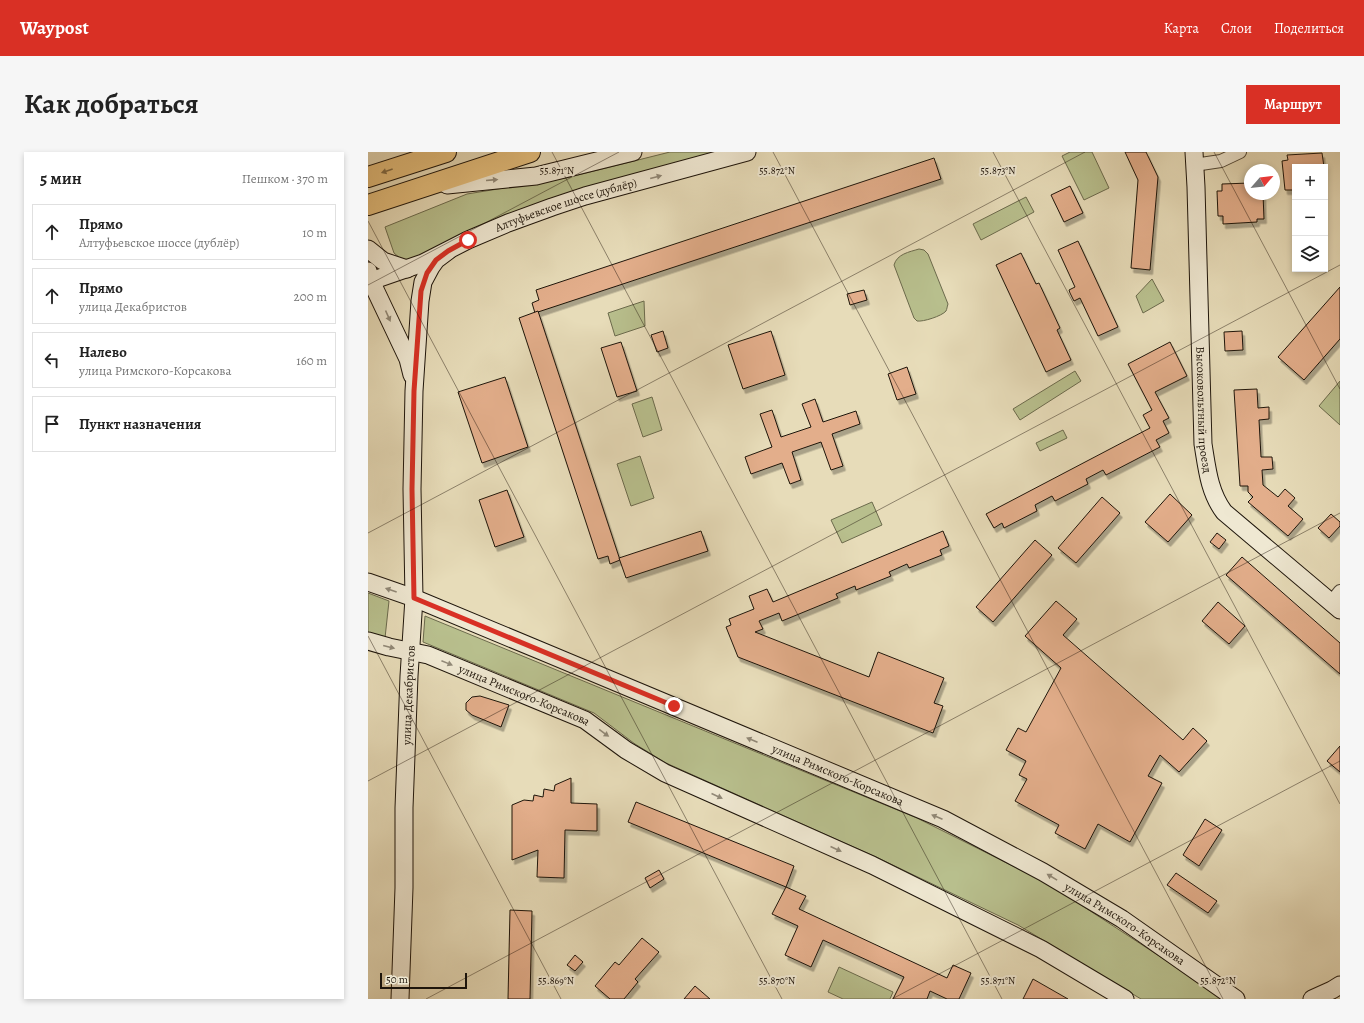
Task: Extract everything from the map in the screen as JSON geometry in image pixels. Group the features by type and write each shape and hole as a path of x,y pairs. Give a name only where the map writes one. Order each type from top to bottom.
{"main road":[{"path":"368,177 446,152"},
{"path":"368,205 530,152"}],"street":[{"path":"425,186 522,178 546,174 633,152"},
{"name":"Алтуфьевское шоссе (дублёр)","path":"369,278 407,269 508,223 585,196 747,152"},
{"path":"1194,159 1221,161 1240,152"},
{"name":"Высоковольтный проезд","path":"1194,159 1203,444 1210,484 1217,503 1224,512 1337,601"},
{"path":"368,249 383,260 407,269"},
{"name":"улица Декабристов","path":"400,999 404,888 404,808 410,651 414,598 412,489 414,391 420,301 423,282 431,266 448,251"},
{"name":"улица Декабристов","path":"369,278 408,359 414,391"},
{"name":"улица Римского-Корсакова","path":"368,582 414,598 551,654 943,819 1043,872 1122,919 1236,999"},
{"name":"улица Римского-Корсакова","path":"368,641 428,655 585,720 626,750 665,773 872,865 1041,949 1125,999"},
{"path":"1312,999 1340,985"}],"green space":[{"path":"670,152 724,152 440,247 408,260 401,259 394,253 385,227 467,194 566,178"},
{"path":"1070,152 1092,152 1109,188 1084,200 1062,156"},
{"path":"1026,197 1034,212 981,240 973,224"},
{"path":"919,249 924,250 928,254 948,304 944,313 924,321 917,321 914,318 894,265 898,258 907,252"},
{"path":"1152,279 1164,301 1143,313 1136,296"},
{"path":"644,301 645,326 615,336 608,313"},
{"path":"1075,371 1081,381 1020,420 1013,409"},
{"path":"1340,381 1340,425 1319,406"},
{"path":"652,397 662,430 643,437 632,404"},
{"path":"1063,430 1067,438 1040,451 1036,443"},
{"path":"640,456 654,498 631,506 617,464"},
{"path":"872,502 882,525 842,543 831,520"},
{"path":"368,593 389,601 385,638 368,634"},
{"path":"425,616 917,818 1049,884 1225,999 1141,999 1018,925 876,857 666,763 635,744 594,713 423,642"},
{"path":"839,967 893,992 890,999 843,999 828,992"}],"building":[{"path":"1125,152 1146,152 1158,177 1150,270 1131,268 1138,180"},
{"path":"1322,153 1324,164 1292,164 1292,190 1285,190 1282,161 1288,160 1287,155"},
{"path":"934,158 941,179 535,313 532,303 539,300 536,290"},
{"path":"1244,183 1244,200 1263,200 1264,219 1257,219 1257,222 1223,224 1223,216 1218,216 1217,191 1222,191 1222,184"},
{"path":"1070,186 1083,213 1064,222 1051,195"},
{"path":"1078,241 1118,327 1098,336 1080,298 1074,301 1070,293 1069,290 1075,287 1058,250"},
{"path":"1021,253 1036,284 1039,283 1060,328 1057,330 1071,360 1046,372 996,265"},
{"path":"1340,287 1340,339 1304,380 1278,357"},
{"path":"864,290 867,300 850,305 847,294"},
{"path":"538,311 620,560 610,564 608,556 598,559 519,318"},
{"path":"663,331 668,348 657,352 651,335"},
{"path":"771,331 785,375 743,389 728,345"},
{"path":"1242,331 1243,350 1225,351 1224,332"},
{"path":"621,342 637,391 617,397 601,348"},
{"path":"1170,342 1187,376 1155,392 1169,418 1163,421 1169,433 1156,440 1160,447 1106,475 1103,470 1086,479 1088,484 1055,501 1052,496 1035,505 1037,511 1004,528 1002,523 994,528 986,514 1150,428 1143,415 1152,410 1128,364"},
{"path":"907,367 916,394 897,400 888,374"},
{"path":"505,377 528,447 482,463 458,392"},
{"path":"1257,389 1258,408 1269,407 1269,419 1259,420 1261,457 1272,457 1273,469 1262,470 1263,485 1278,497 1285,489 1295,498 1288,506 1303,519 1288,536 1248,502 1253,497 1248,492 1248,486 1240,486 1234,390"},
{"path":"815,399 823,422 856,411 860,424 832,434 843,466 831,470 821,442 792,452 801,480 790,484 782,463 751,474 745,457 772,447 760,414 772,410 781,437 811,427 802,404"},
{"path":"507,490 524,537 495,547 479,500"},
{"path":"1170,494 1192,515 1168,542 1145,522"},
{"path":"1102,497 1120,513 1076,563 1058,548"},
{"path":"1331,514 1340,522 1340,526 1329,538 1318,528"},
{"path":"701,531 708,551 626,578 619,558"},
{"path":"943,531 949,546 940,550 942,555 909,568 907,564 889,572 891,576 856,590 855,586 836,594 838,598 782,621 779,613 759,621 763,629 755,632 869,677 878,652 944,678 934,703 943,706 933,733 738,657 726,627 731,625 729,619 754,609 749,596 767,589 773,602"},
{"path":"1217,533 1226,540 1219,549 1210,542"},
{"path":"1035,540 1052,555 993,622 976,607"},
{"path":"1242,557 1340,643 1340,674 1226,575"},
{"path":"1056,601 1077,619 1063,635 1183,740 1193,728 1207,741 1179,772 1160,755 1148,776 1162,783 1130,842 1098,824 1085,849 1055,833 1059,825 1015,801 1027,779 1019,775 1026,761 1006,750 1018,728 1026,732 1061,668 1025,636"},
{"path":"1218,602 1245,626 1229,644 1202,621"},
{"path":"480,696 509,705 501,727 472,715 466,710 466,703 472,697"},
{"path":"1340,746 1340,772 1327,761"},
{"path":"571,778 571,803 597,804 597,831 565,830 564,878 537,877 538,850 512,860 512,805 524,800 533,801 534,795 543,797 544,789 554,791 555,785"},
{"path":"636,802 794,866 786,887 628,822"},
{"path":"1205,819 1222,830 1199,866 1183,855"},
{"path":"659,870 664,879 650,888 645,878"},
{"path":"1176,873 1217,901 1208,913 1167,885"},
{"path":"786,887 806,896 799,909 947,978 953,965 971,973 959,999 947,999 930,991 927,999 893,999 904,977 823,940 811,967 785,955 798,926 772,914"},
{"path":"510,910 532,911 530,999 508,999"},
{"path":"642,938 659,952 635,979 638,982 624,999 610,999 595,986 615,962 619,965"},
{"path":"575,955 583,962 575,971 567,965"},
{"path":"1033,979 1068,999 1023,999"},
{"path":"695,986 710,999 684,999"}],"route":[{"path":"468,240 448,251 436,260 427,273 421,291 414,391 412,489 414,598 674,706"}]}
